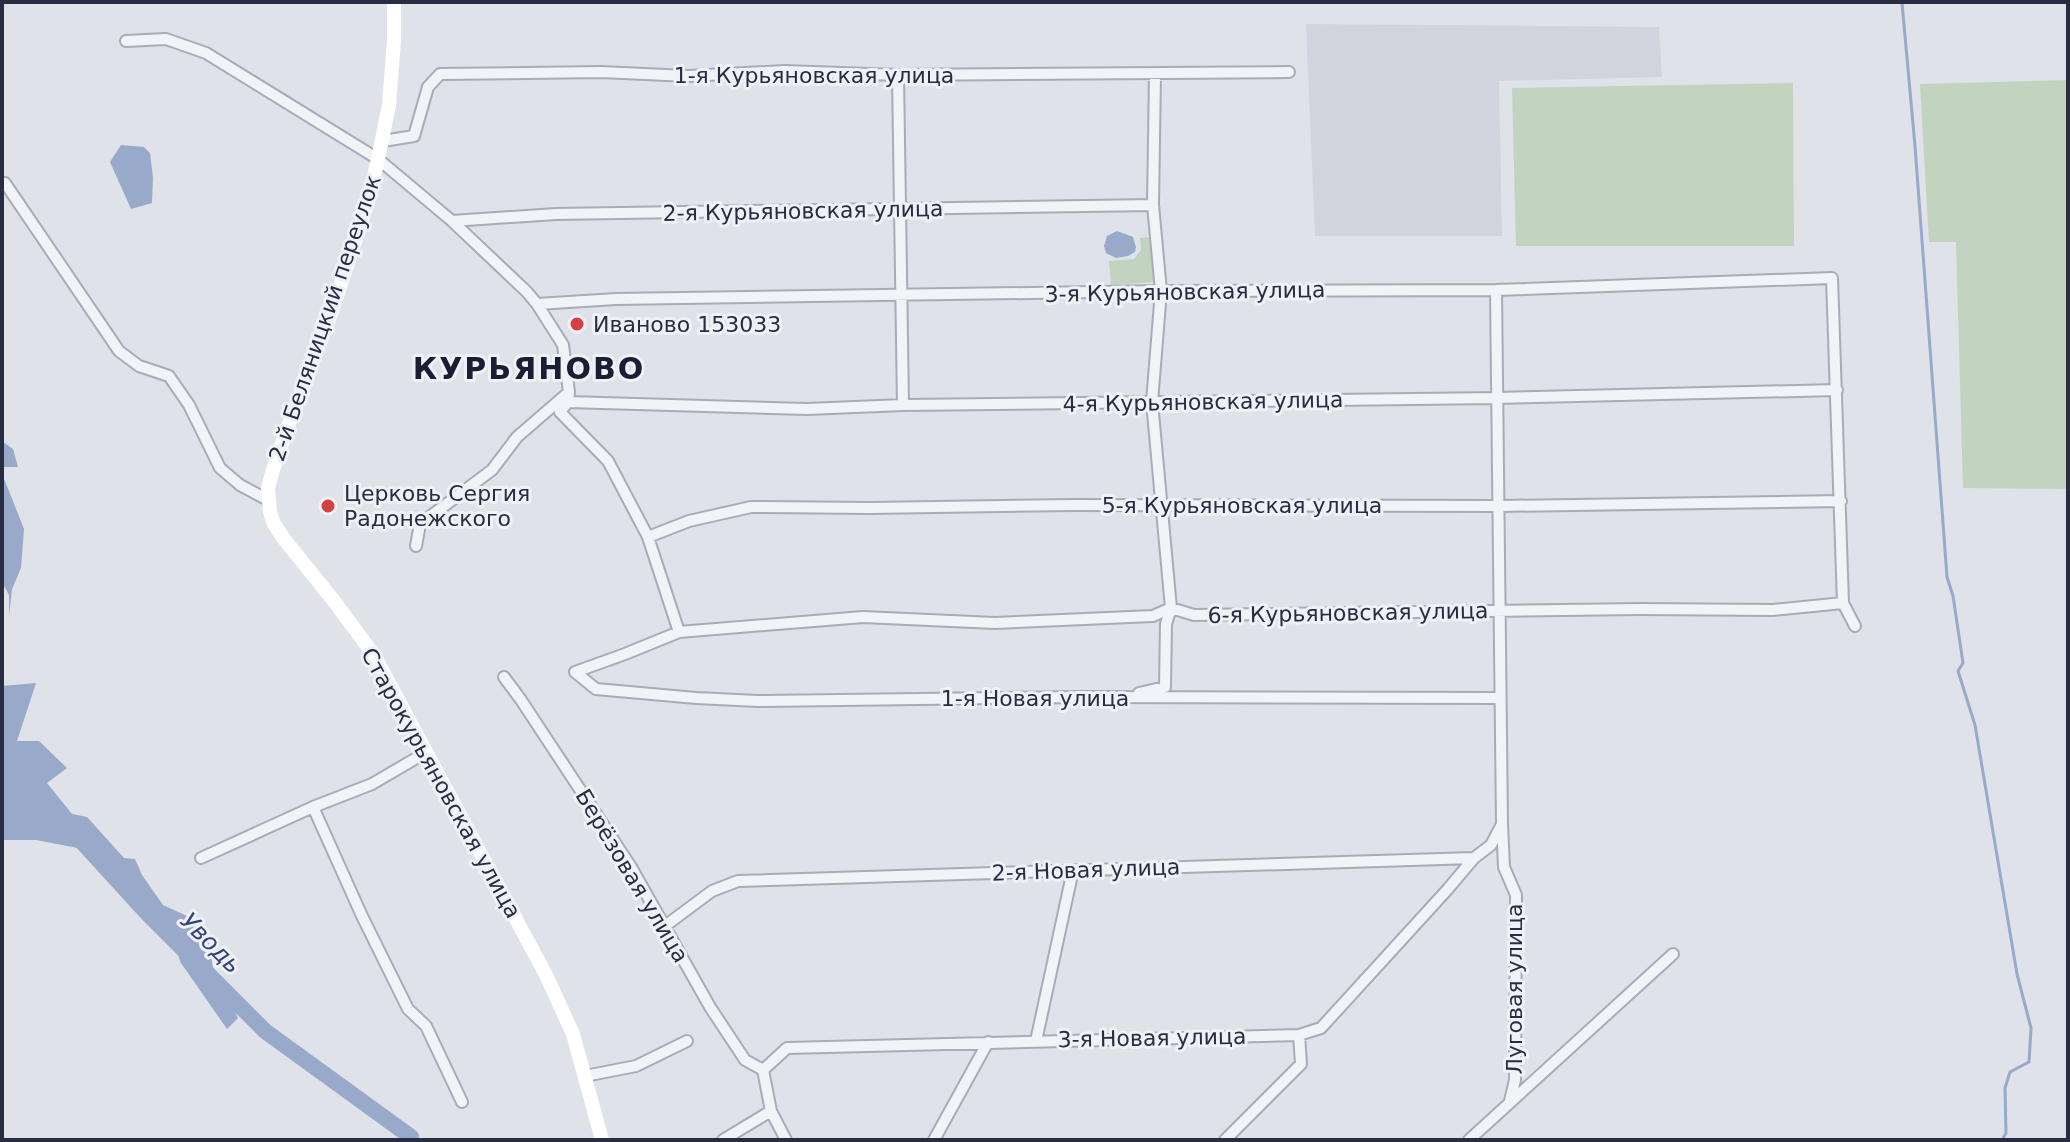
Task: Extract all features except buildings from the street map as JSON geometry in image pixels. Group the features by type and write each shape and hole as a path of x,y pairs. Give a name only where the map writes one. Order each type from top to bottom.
{"main road":[{"name":"2-й Беляницкий переулок","path":"268,500 268,488 276,462 367,205 389,105 394,2"},
{"name":"Старокурьяновская улица","path":"268,500 274,524 284,539 374,655 546,975 573,1034 599,1140"}],"street":[{"path":"126,41 166,39 206,53 378,159 452,221 527,292 563,345 569,397 560,412 608,461 648,537 679,632"},
{"name":"1-я Курьяновская улица","path":"383,141 414,136 428,87 440,74 601,72 688,76 784,71 898,75 1289,72"},
{"path":"1120,697 1165,687 1166,624 1171,608 1152,402 1161,291 1153,205 1155,74"},
{"path":"898,75 903,405"},
{"path":"2,183 5,183 119,351 139,366 169,376 189,405 220,468 240,485 268,500"},
{"name":"2-я Курьяновская улица","path":"452,221 556,214 1153,205"},
{"name":"3-я Курьяновская улица","path":"537,304 616,299 1161,291 1496,290 1832,278 1837,390"},
{"name":"Луговая улица","path":"1496,290 1502,824 1504,867 1516,895 1515,1080 1510,1101"},
{"path":"1837,390 1843,603 1855,626"},
{"name":"4-я Курьяновская улица","path":"569,397 807,409 1837,390"},
{"path":"416,546 420,524 492,470 517,437 569,397"},
{"name":"5-я Курьяновская улица","path":"648,537 689,521 751,507 1500,506 1841,501"},
{"name":"6-я Курьяновская улица","path":"575,672 679,632 863,617 995,623 1153,616 1171,608 1194,615 1773,610 1843,603"},
{"name":"1-я Новая улица","path":"575,672 596,689 758,701 1500,692"},
{"name":"Берёзовая улица","path":"504,677 631,867 710,1007 745,1060 763,1070"},
{"path":"201,858 372,784 425,753"},
{"path":"313,807 408,1009 426,1026 462,1102"},
{"path":"1474,858 1491,845 1502,824"},
{"name":"2-я Новая улица","path":"665,926 712,891 738,881 1474,858"},
{"name":"3-я Новая улица","path":"763,1070 787,1048 1299,1035 1321,1028 1474,858"},
{"path":"1036,1041 1073,870"},
{"path":"1469,1140 1673,954"},
{"path":"1225,1140 1301,1064 1299,1035"},
{"path":"585,1076 636,1066 687,1041"},
{"path":"934,1140 988,1042"},
{"path":"763,1070 771,1111 786,1140"},
{"path":"723,1140 771,1111"}],"shaded area":[{"path":"1306,24 1659,27 1662,77 1499,81 1502,236 1315,236"}],"green space":[{"path":"2068,80 2068,489 1963,488 1956,242 1929,242 1920,84"},
{"path":"1793,83 1794,246 1516,246 1512,88"},
{"path":"1153,237 1155,282 1111,285 1109,261 1134,259 1141,250 1140,238"}],"water":[{"path":"121,145 144,147 150,153 152,203 131,209 110,162"},
{"path":"1117,231 1133,237 1135,252 1116,258 1106,253 1104,246 1107,236"},
{"path":"2,441 13,449 18,467 2,467"},
{"path":"2,476 24,529 21,568 12,589 9,616 9,595 2,582"},
{"name":"Уводь","path":"36,683 17,741 39,741 67,768 47,783 72,814 87,817 124,858 135,859 163,905 187,916 208,939 214,973 238,1018 227,1029 181,963 165,921 147,913 124,881 88,850 36,840 2,840 2,686"}],"waterway":[{"path":"1902,3 1947,577 1953,596 1963,663 1958,671 1975,725 2017,974 2031,1028 2029,1062 2010,1072 2005,1088 2006,1133 2002,1140"},
{"name":"Уводь","path":"74,833 187,953"},
{"name":"Уводь","path":"206,972 265,1031 411,1137 411,1140"}],"place":[{"name":"Иваново 153033","path":"577,324"},
{"name":"Церковь Сергия Радонежского","path":"328,506"}],"district":[{"name":"КУРЬЯНОВО","path":"529,368"}]}
